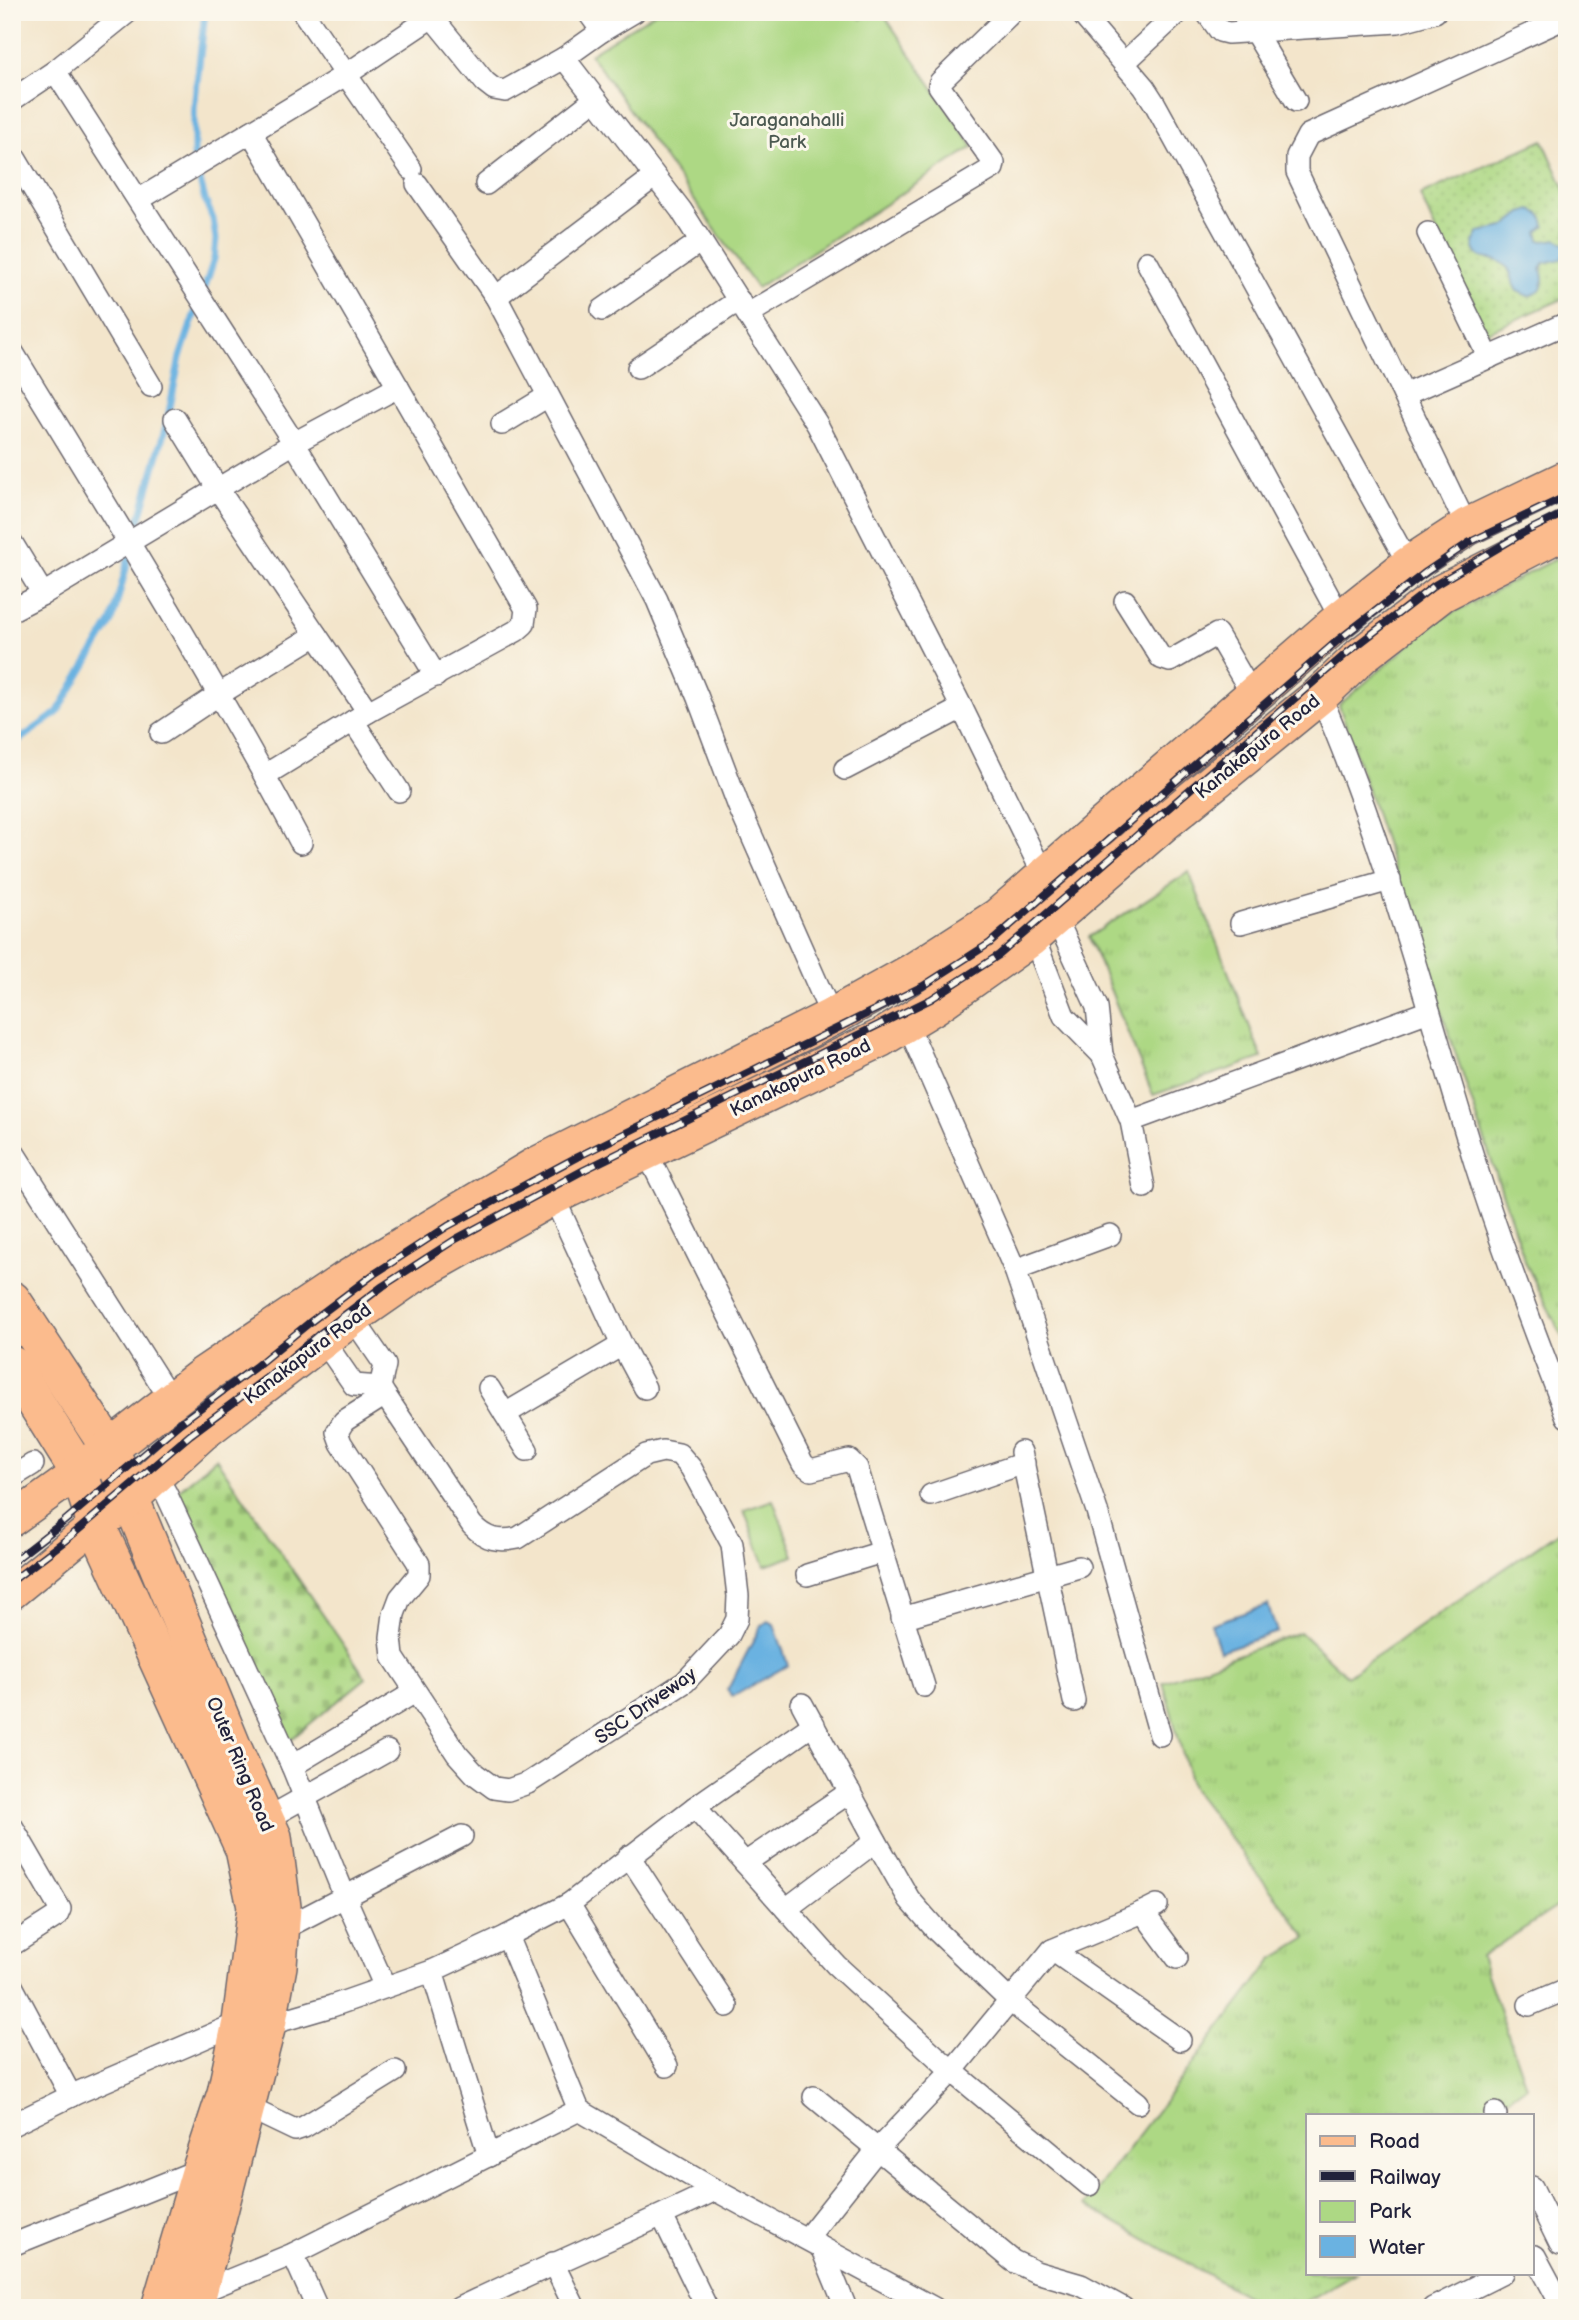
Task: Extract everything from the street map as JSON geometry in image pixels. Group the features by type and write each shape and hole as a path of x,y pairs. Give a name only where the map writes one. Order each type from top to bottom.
{"highway":[{"name":"Kanakapura Road","path":"79,1472 204,1375 344,1281 534,1167 832,1017 911,973 999,917 1341,619 1409,565 1467,527 1567,478"},
{"name":"Kanakapura Road","path":"96,1524 201,1433 352,1317 411,1276 553,1196 881,1038 934,1006 1041,929 1162,824 1320,695 1362,655 1442,593 1567,529"},
{"name":"Outer Ring Road","path":"12,1300 110,1449 143,1486 235,1753 273,1837 282,1907 278,1966 226,2093 160,2308"},
{"name":"Outer Ring Road","path":"12,1365 79,1472 96,1524 244,1849 256,1907 254,2024 247,2107 196,2301"}],"main road":[{"name":"Kanakapura Road","path":"12,1520 79,1472"},
{"name":"Kanakapura Road","path":"12,1593 96,1524"}],"street":[{"path":"12,100 55,71 128,12"},
{"path":"303,12 496,297 657,600 739,807 832,1017"},
{"path":"588,12 602,31"},
{"path":"147,195 347,74 430,15 485,82 494,89 506,91 564,58 634,12"},
{"path":"638,368 992,168 994,163 955,106 941,91 940,82 1012,12"},
{"path":"1080,12 1144,86 1155,104 1409,565"},
{"path":"1124,63 1179,12"},
{"path":"1206,12 1220,31 1228,33 1398,22 1435,12"},
{"path":"1243,12 1296,101"},
{"path":"1467,527 1297,172 1297,156 1308,135 1559,20 1567,21"},
{"path":"564,58 681,210 817,424 962,708 1044,876"},
{"path":"55,71 147,195 170,247 295,443 436,676"},
{"path":"486,184 595,99"},
{"path":"245,136 398,387 526,609 524,624 516,631 360,717 265,775"},
{"path":"12,153 151,386"},
{"path":"496,297 654,177"},
{"path":"1428,233 1489,358"},
{"path":"602,310 701,241"},
{"path":"1147,262 1341,619"},
{"path":"1404,395 1567,323"},
{"path":"12,351 130,543 265,775 301,843"},
{"path":"12,610 44,594 295,443 398,387"},
{"path":"502,424 548,396"},
{"path":"175,419 218,489 316,635 399,791"},
{"path":"12,542 44,594"},
{"path":"1125,601 1161,658 1166,661 1217,634 1253,696"},
{"path":"161,733 316,635"},
{"path":"1320,695 1334,726 1390,880 1498,1232 1567,1417"},
{"path":"845,769 962,708"},
{"path":"1241,923 1390,880"},
{"path":"1102,1055 1064,1016 1039,951 1041,929 1062,931 1097,1007 1102,1055 1131,1121 1144,1187"},
{"path":"1131,1121 1429,1011"},
{"path":"906,1021 1015,1270 1097,1511 1160,1735"},
{"path":"630,1120 803,1464 811,1470 849,1460 857,1468 924,1686"},
{"path":"12,1150 170,1400"},
{"path":"553,1196 622,1345 645,1388"},
{"path":"1015,1270 1110,1235"},
{"path":"323,1339 354,1385 383,1391 385,1366 352,1317"},
{"path":"505,1414 622,1345"},
{"path":"489,1388 527,1450"},
{"name":"SSC Driveway","path":"383,1391 472,1525 491,1540 518,1538 646,1455 663,1451 679,1454 691,1468 732,1544 738,1596 737,1619 730,1635 685,1682 544,1774 508,1790 494,1788 475,1774 457,1754 393,1657 391,1636 394,1614 400,1598 419,1575 419,1564 341,1443 337,1432 344,1421 383,1391"},
{"path":"931,1495 1022,1458 1074,1701"},
{"path":"12,1478 33,1464"},
{"path":"143,1486 166,1493 292,1766 385,1987"},
{"path":"807,1575 882,1552"},
{"path":"902,1618 1079,1567"},
{"path":"292,1766 415,1692"},
{"path":"802,1704 909,1899 938,1932 1009,2000 1138,2103"},
{"path":"12,2125 71,2096 254,2024 432,1971 507,1936 569,1904 695,1807 814,1724"},
{"path":"266,1819 387,1751"},
{"path":"745,1863 850,1792"},
{"path":"695,1807 836,1965 952,2071 1089,2185"},
{"path":"12,1826 60,1909 57,1916 12,1945"},
{"path":"281,1930 462,1836"},
{"path":"786,1909 876,1841"},
{"path":"629,1856 727,2006"},
{"path":"569,1904 667,2066"},
{"path":"814,2243 877,2150 952,2071 1052,1950 1150,1908 1177,1958"},
{"path":"507,1936 579,2110 715,2190 934,2308"},
{"path":"1052,1950 1181,2040"},
{"path":"432,1971 489,2156"},
{"path":"12,1986 71,2096"},
{"path":"1529,2005 1567,1989"},
{"path":"247,2107 295,2130 395,2071"},
{"path":"814,2097 1013,2261 1035,2272 1081,2285 1123,2308"},
{"path":"196,2301 579,2110"},
{"path":"12,2245 201,2169"},
{"path":"458,2308 715,2190"},
{"path":"1534,2191 1563,2242 1534,2256"},
{"path":"662,2216 707,2308"},
{"path":"814,2243 846,2308"},
{"path":"293,2254 317,2308"},
{"path":"1534,2259 1563,2308"},
{"path":"553,2263 575,2308"},
{"path":"1433,2308 1501,2274"}],"green space":[{"name":"Jaraganahalli Park","path":"656,12 856,12 861,19 871,12 882,12 973,147 757,288 590,54"},
{"path":"1543,140 1567,194 1567,297 1481,335 1420,195"},
{"path":"1567,553 1567,1346 1526,1264 1339,705 1437,621"},
{"path":"1189,872 1262,1058 1153,1095 1089,937"},
{"path":"216,1458 366,1678 289,1741 178,1491"},
{"path":"773,1500 794,1556 765,1566 744,1510"},
{"path":"1567,1526 1567,1900 1481,1957 1526,2086 1487,2114 1306,2114 1306,2274 1353,2274 1294,2308 1267,2308 1085,2205 1273,1959 1307,1938 1192,1788 1163,1682 1300,1632 1347,1676"}],"water":[{"path":"1531,210 1544,220 1545,226 1538,232 1540,240 1557,239 1565,245 1566,250 1562,259 1544,263 1541,269 1542,286 1528,296 1517,291 1504,264 1477,255 1473,243 1479,232 1504,227 1522,213"},
{"path":"1268,1605 1277,1632 1220,1651 1211,1624"},
{"path":"768,1621 774,1624 788,1665 734,1696 731,1695 727,1689 761,1626"}],"waterway":[{"path":"203,293 214,259 216,239 213,219 194,158 194,108 205,12"},
{"path":"136,532 167,422 180,357 198,304"},
{"path":"12,745 57,713 112,621 130,553"}],"railway":[{"path":"12,1562 180,1423 309,1323 374,1274 448,1226 577,1157 923,986 990,943 1337,641 1426,572 1470,542 1567,496"},
{"path":"12,1581 71,1536 190,1435 318,1335 383,1286 456,1239 584,1170 931,999 999,955 1347,653 1435,585 1523,533 1567,512"}]}
